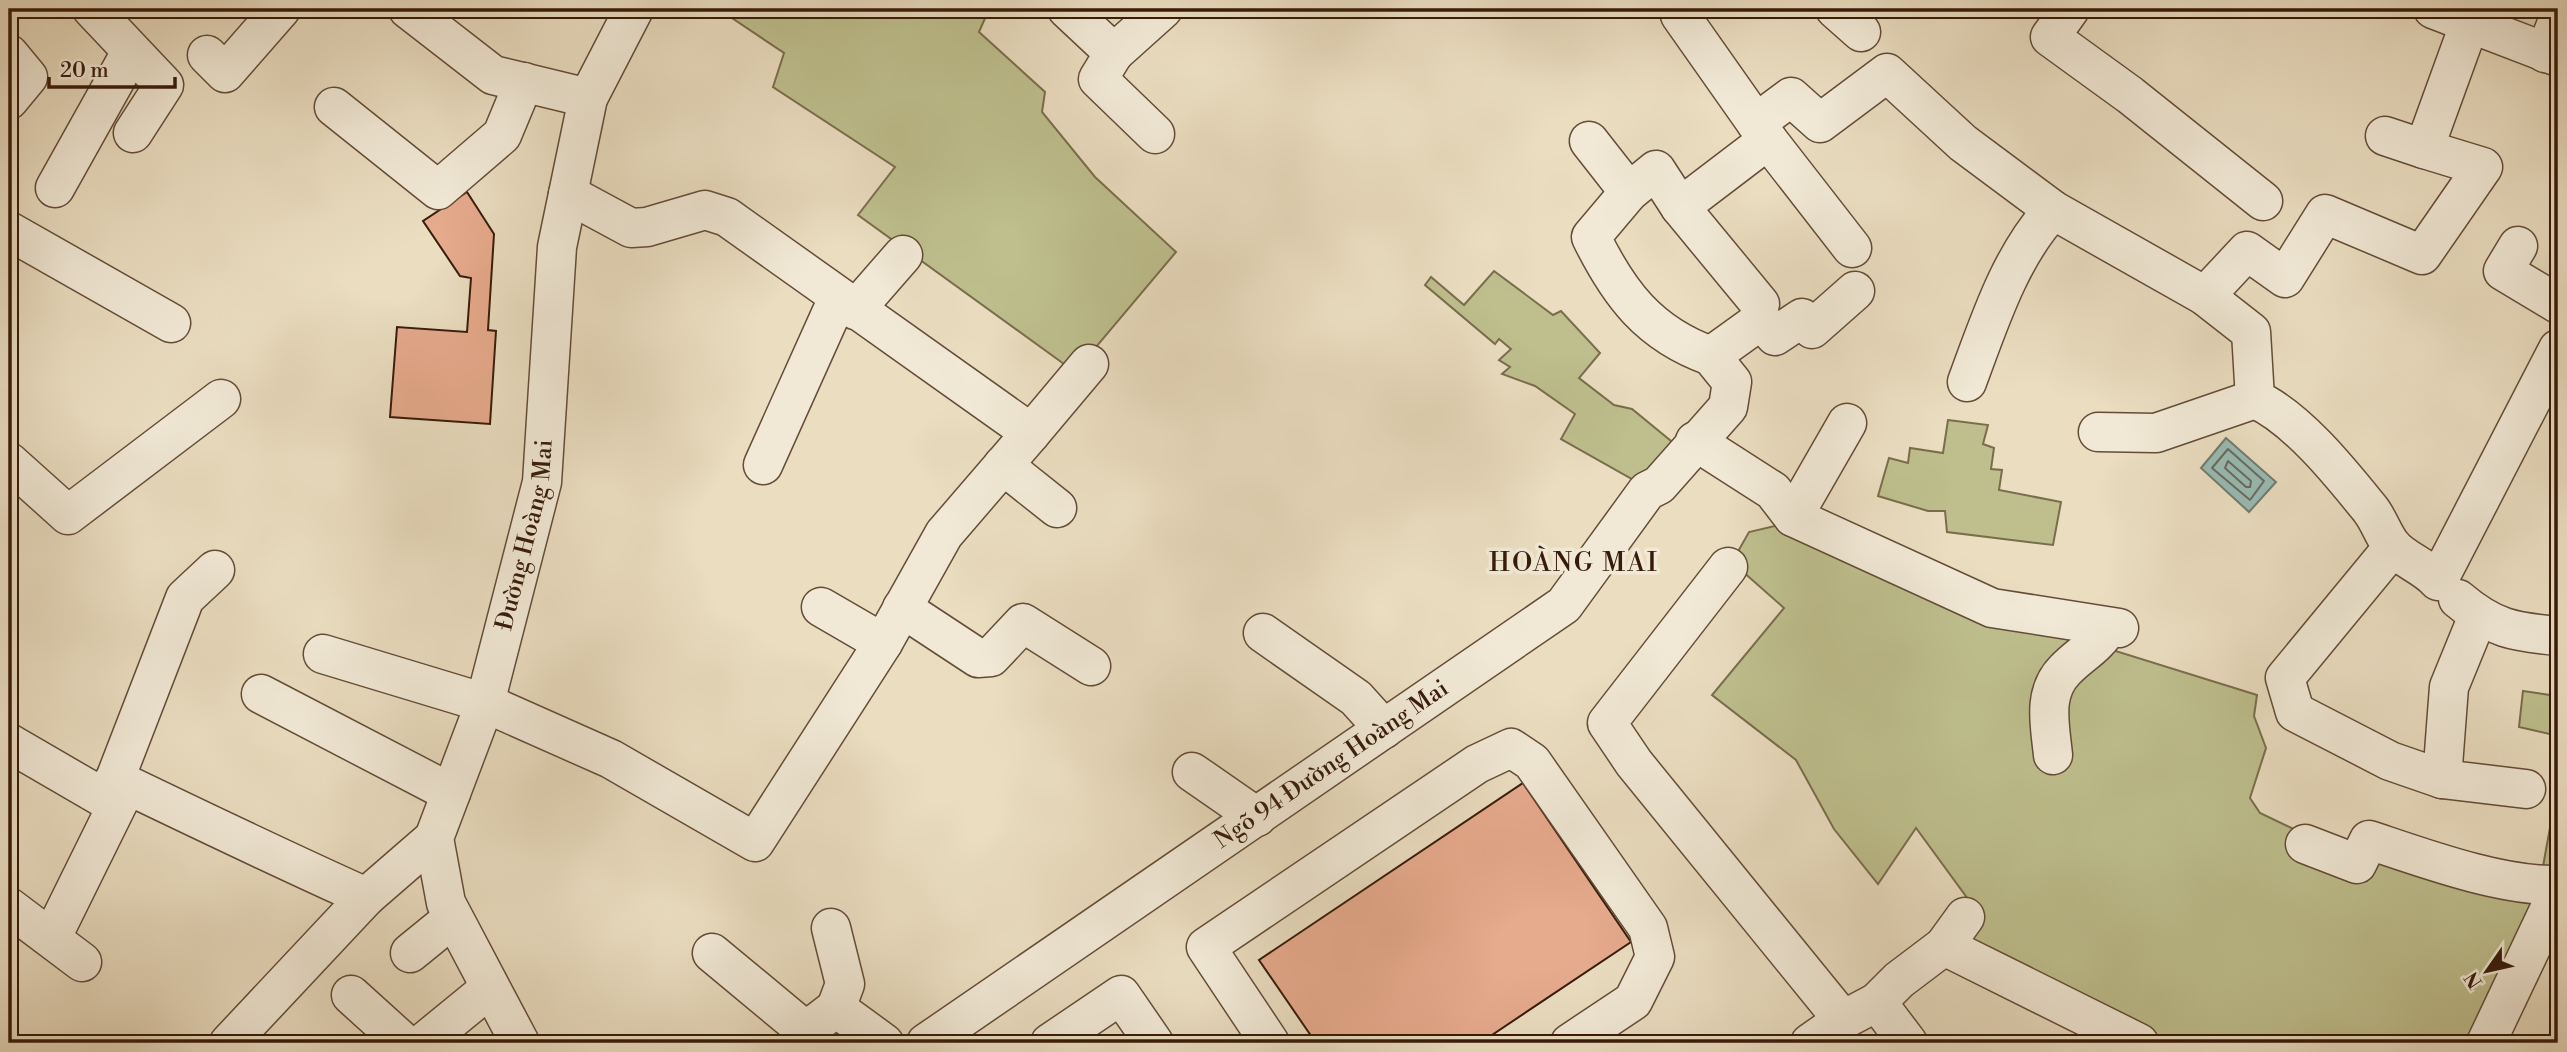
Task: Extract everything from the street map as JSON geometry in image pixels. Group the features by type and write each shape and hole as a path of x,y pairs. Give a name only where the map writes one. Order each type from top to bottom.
{"street":[{"path":"92,9 164,85 132,132"},
{"path":"408,9 493,75 588,98"},
{"name":"Đường Hoàng Mai","path":"434,838 485,703 542,482 557,247 588,98 634,9"},
{"path":"1067,9 1114,54"},
{"path":"1155,134 1098,79 1114,54 1163,9"},
{"path":"1688,9 1680,15 1762,131 1852,248"},
{"path":"2433,9 2469,25 2554,43"},
{"path":"2064,11 2050,37 2130,94 2263,201"},
{"path":"206,55 225,72 266,14"},
{"path":"2424,149 2469,25"},
{"path":"55,188 131,52"},
{"path":"9,54 28,77 9,100"},
{"path":"1680,207 1762,131 1791,97 1820,123 1887,73 1963,144 2053,210 2205,296 2251,332 2255,399"},
{"path":"334,107 438,190 502,135 524,82"},
{"path":"2205,296 2247,251 2285,278 2325,214 2422,255 2483,167 2385,136"},
{"path":"1589,141 1629,192"},
{"path":"1760,304 1680,207 1656,170 1629,192 1591,237 1606,267 1652,326 1684,346 1710,356 1760,320 1774,335 1802,318 1812,329 1855,291"},
{"path":"659,223 684,188"},
{"path":"568,194 631,228 705,210 727,217 1031,433"},
{"path":"1967,382 1996,306 2033,231 2053,210"},
{"path":"9,231 171,323"},
{"path":"2518,246 2503,271 2558,304"},
{"path":"764,466 846,304 903,255"},
{"path":"2438,582 2558,349"},
{"name":"Ngõ 94 Đường Hoàng Mai","path":"926,1043 1564,605 1647,491 1659,485 1728,407 1732,382 1710,356"},
{"path":"323,654 485,703 611,758 755,842 883,642 944,534 1089,364"},
{"path":"9,462 68,515 221,399"},
{"path":"2098,432 2156,433 2255,399 2276,409 2307,439 2372,511 2393,547 2427,568 2438,582 2478,616 2518,633 2558,636"},
{"path":"1793,517 1847,423"},
{"path":"1695,442 1773,491 1793,517 1993,608 2114,628 2063,671 2048,701 2053,755"},
{"path":"1003,465 1057,508"},
{"path":"2393,547 2285,678 2295,712 2390,761 2442,779 2526,789"},
{"path":"1728,567 1607,723 1634,763 1843,1020"},
{"path":"52,937 121,782 185,598 215,570"},
{"path":"821,607 883,642"},
{"path":"902,608 978,658 991,657 1023,623 1091,666"},
{"path":"2442,779 2449,687 2478,616"},
{"path":"1263,634 1356,698 1384,729"},
{"path":"261,694 451,793"},
{"path":"9,743 102,797 121,782"},
{"path":"1270,1043 1206,947 1477,764 1511,748 1532,762 1648,928 1655,957 1633,1001 1570,1043"},
{"path":"1192,772 1257,817"},
{"path":"121,782 169,803 235,838 366,897"},
{"path":"229,1043 366,897 434,838"},
{"path":"434,838 446,904 520,1043"},
{"path":"2305,844 2357,864 2369,840 2424,859 2534,886 2558,885"},
{"path":"2486,1043 2558,891"},
{"path":"9,907 82,962"},
{"path":"410,953 453,918"},
{"path":"712,953 806,1031 836,1008 845,984 831,928"},
{"path":"1810,1043 1843,1020 1877,1002 1955,932 2124,1040"},
{"path":"423,1043 489,989"},
{"path":"351,995 404,1043"},
{"path":"1050,1043 1121,995 1154,1043"},
{"path":"1877,1002 1908,1043"},
{"path":"836,1008 884,1043"}],"green space":[{"path":"989,9 979,32 1045,92 1042,112 1095,177 1176,252 1075,372 858,215 895,167 773,87 784,53 720,10"},
{"path":"1494,271 1553,315 1561,311 1600,353 1579,378 1614,405 1632,409 1682,450 1639,483 1561,439 1575,414 1535,386 1502,374 1510,367 1499,360 1511,349 1499,339 1495,344 1425,285 1431,277 1464,305"},
{"path":"1948,420 1988,425 1983,444 1994,448 1991,469 2002,470 1999,490 2061,502 2053,545 1947,532 1945,511 1928,511 1878,496 1889,458 1908,463 1910,448 1943,453"},
{"path":"1787,523 2029,624 2257,695 2254,716 2266,748 2250,798 2260,813 2325,844 2544,901 2474,1043 2169,1043 1960,938 1973,906 1916,828 1878,884 1834,829 1796,760 1712,695 1784,608 1732,562 1749,532"},
{"path":"2523,691 2557,696 2558,691 2558,736 2519,727"},
{"path":"2558,783 2558,875 2542,872"}],"water":[{"path":"2226,438 2276,482 2249,512 2201,468"}],"building":[{"path":"467,192 494,234 488,330 496,331 490,424 390,417 397,327 467,332 471,278 460,276 423,221"},
{"path":"1523,783 1631,942 1480,1043 1316,1043 1259,960"}],"district":[{"name":"HOÀNG MAI","path":"1574,563"}]}
